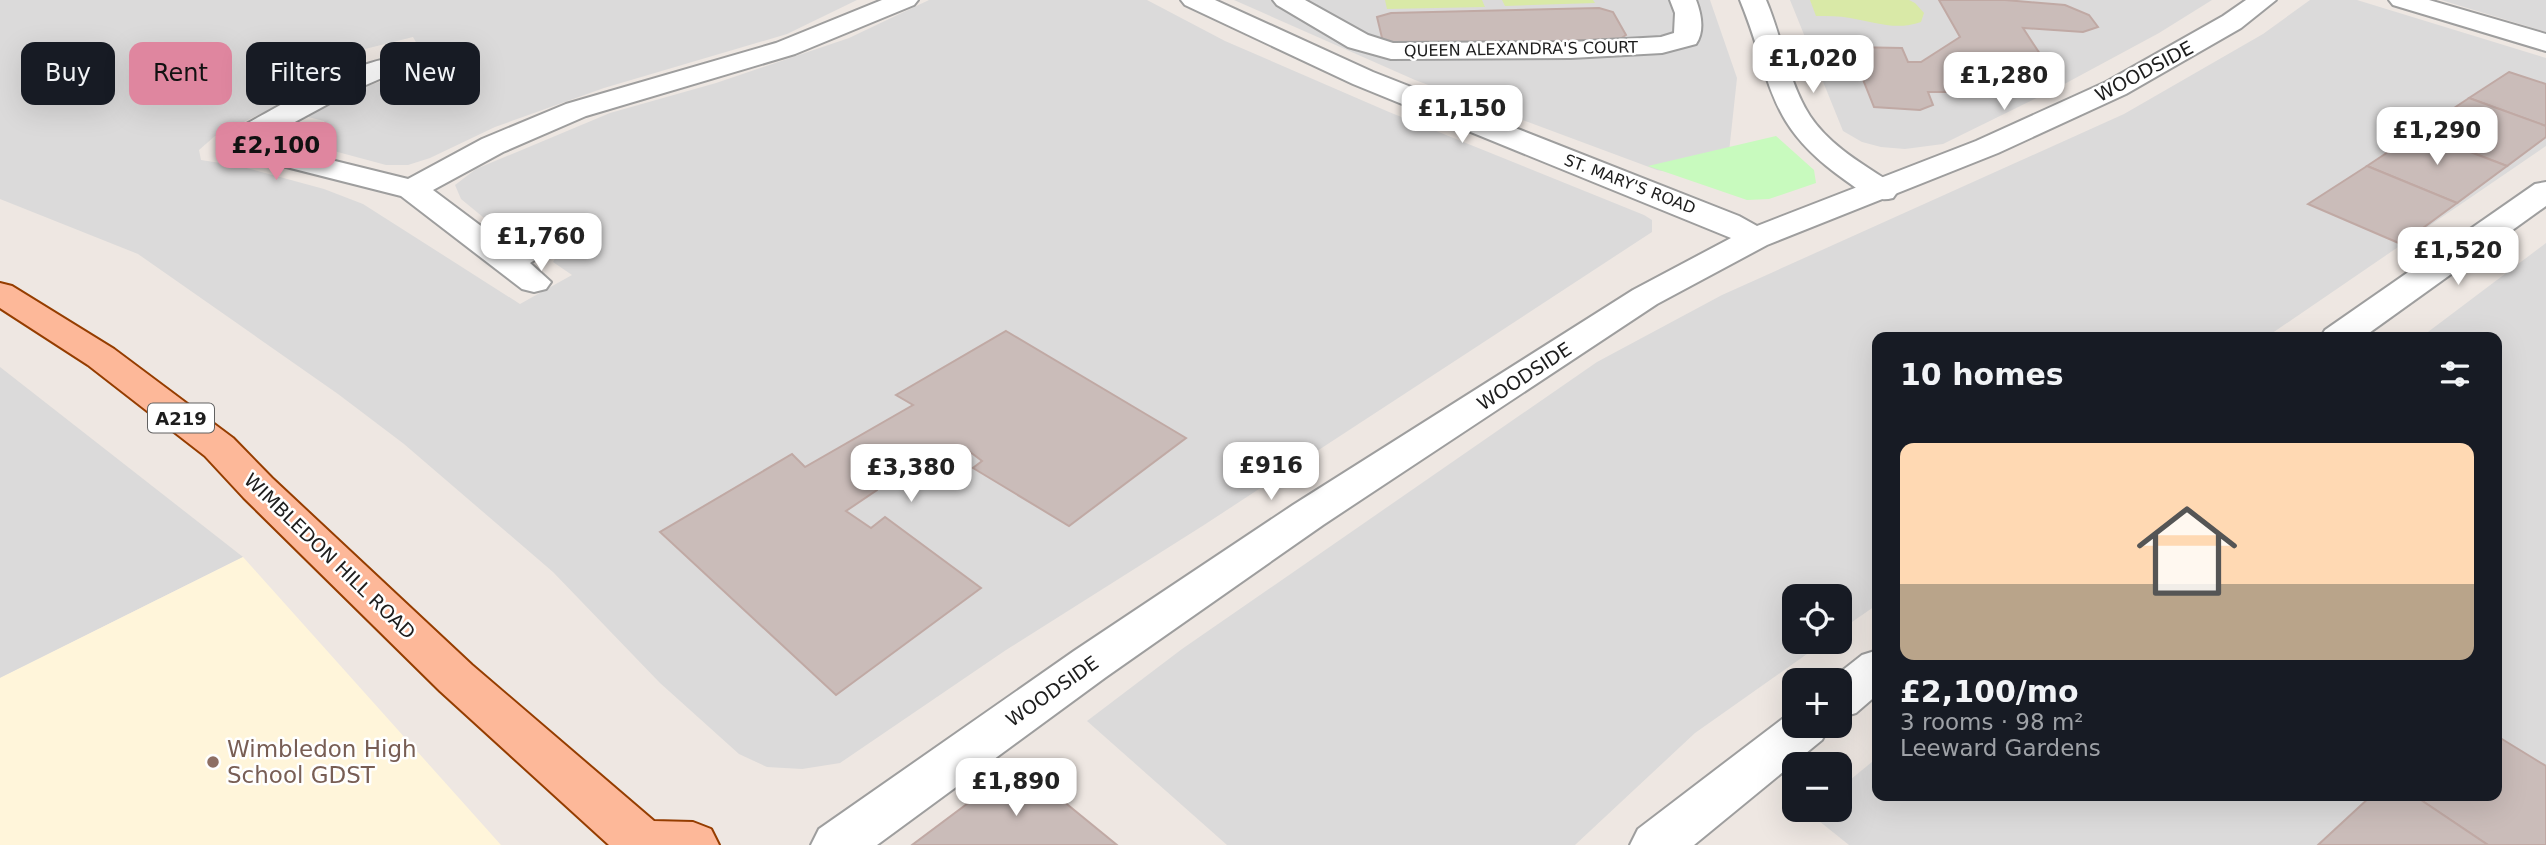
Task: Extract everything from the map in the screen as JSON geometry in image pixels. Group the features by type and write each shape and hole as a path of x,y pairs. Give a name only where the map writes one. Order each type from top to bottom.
{"main road":[{"name":"WIMBLEDON HILL ROAD","path":"0,293 102,357 219,447 258,488 456,678 643,844 693,845"}],"street":[{"path":"411,189 502,139 554,119 634,91 696,76 807,41 905,0"},
{"name":"ST. MARY'S ROAD","path":"1194,0 1363,78 1728,223 1755,239"},
{"name":"QUEEN ALEXANDRA'S COURT","path":"1286,0 1358,41 1391,51 1571,50 1662,45 1687,38 1688,13 1683,0"},
{"path":"1753,0 1763,21 1789,104 1814,139 1882,191"},
{"name":"WOODSIDE","path":"837,845 1090,664 1308,516 1645,298 1755,239 1882,191 2116,88 2231,22 2263,0"},
{"path":"2402,0 2546,43"},
{"path":"380,70 342,85 241,139 242,147 411,189 534,282"},
{"path":"2346,332 2546,191"},
{"path":"506,263 546,238"},
{"path":"1852,689 1872,673"},
{"path":"1656,845 1790,738"}],"shaded area":[{"path":"0,0 857,0 787,34 604,88 495,127 430,158 408,165 386,165 308,144 319,139 328,130 324,121 304,116 325,105 366,105 366,87 380,82 380,105 480,105 480,42 416,42 413,37 380,42 380,45 366,49 366,42 246,42 246,105 278,105 215,136 199,150 201,160 239,166 324,189 363,204 520,304 572,275 553,262 559,251 585,237 554,218 528,228 489,222 461,199 455,185 476,169 610,113 716,83 849,38 929,0 1147,0 1225,41 1389,112 1644,215 1652,220 1652,232 1204,525 1006,650 840,763 802,769 767,767 739,754 660,683 553,572 404,444 338,394 138,254 0,199"},
{"path":"1234,0 1710,0 1737,78 1729,152 1679,174 1657,170 1415,80"},
{"path":"1790,0 2212,0 2159,33 2057,88 1943,144 1905,149 1862,142 1843,131"},
{"path":"2310,0 2357,0 2546,58 2546,146 2274,332 1872,332 1872,608 1852,622 1852,584 1782,584 1782,654 1807,654 1787,668 1782,668 1782,672 1695,733 1575,845 1227,845 1087,721 1182,649 1597,362 1722,295 2124,114 2263,34"},
{"path":"2441,0 2546,0 2546,32"},
{"path":"2546,243 2546,845 1849,845 1820,822 1852,822 1852,778 1872,762 1872,801 2502,801 2502,332 2428,332"},
{"path":"0,367 243,557 0,678"},
{"name":"Wimbledon High School GDST","path":"243,557 501,845 0,845 0,678"}],"green space":[{"path":"1385,0 1482,0 1485,7 1387,9"},
{"path":"1502,0 1593,0 1595,3 1505,6"},
{"path":"1810,0 1909,0 1924,13 1921,22 1912,25 1885,25 1846,17 1816,16"},
{"path":"1776,136 1814,170 1816,183 1769,199 1747,200 1648,166"}],"building":[{"path":"1939,0 2005,0 2065,5 2089,15 2098,27 2083,32 2023,28 2040,54 1973,92 1928,92 1933,105 1920,110 1874,107 1850,47 1902,48 1908,62 1921,62 1960,37"},
{"path":"1599,8 1613,12 1626,35 1620,39 1394,46 1383,42 1377,17 1391,13"},
{"path":"2509,72 2546,84 2546,126 2469,98"},
{"path":"2469,98 2546,126 2546,137 2507,166 2418,132"},
{"path":"2418,132 2507,166 2457,203 2367,166"},
{"path":"2367,166 2457,203 2401,244 2308,204"},
{"path":"1006,331 1186,438 1069,526 973,468 982,461 961,445 944,454 927,453 882,479 877,490 846,511 871,528 885,517 981,588 836,695 660,532 792,454 805,467 913,405 896,395"},
{"path":"2502,739 2546,766 2546,845 2488,845 2422,801 2502,801"},
{"path":"1019,765 1117,845 912,845"},
{"path":"2366,801 2422,801 2488,845 2318,845"}],"place":[{"name":"Wimbledon High School GDST","path":"213,762"}]}
